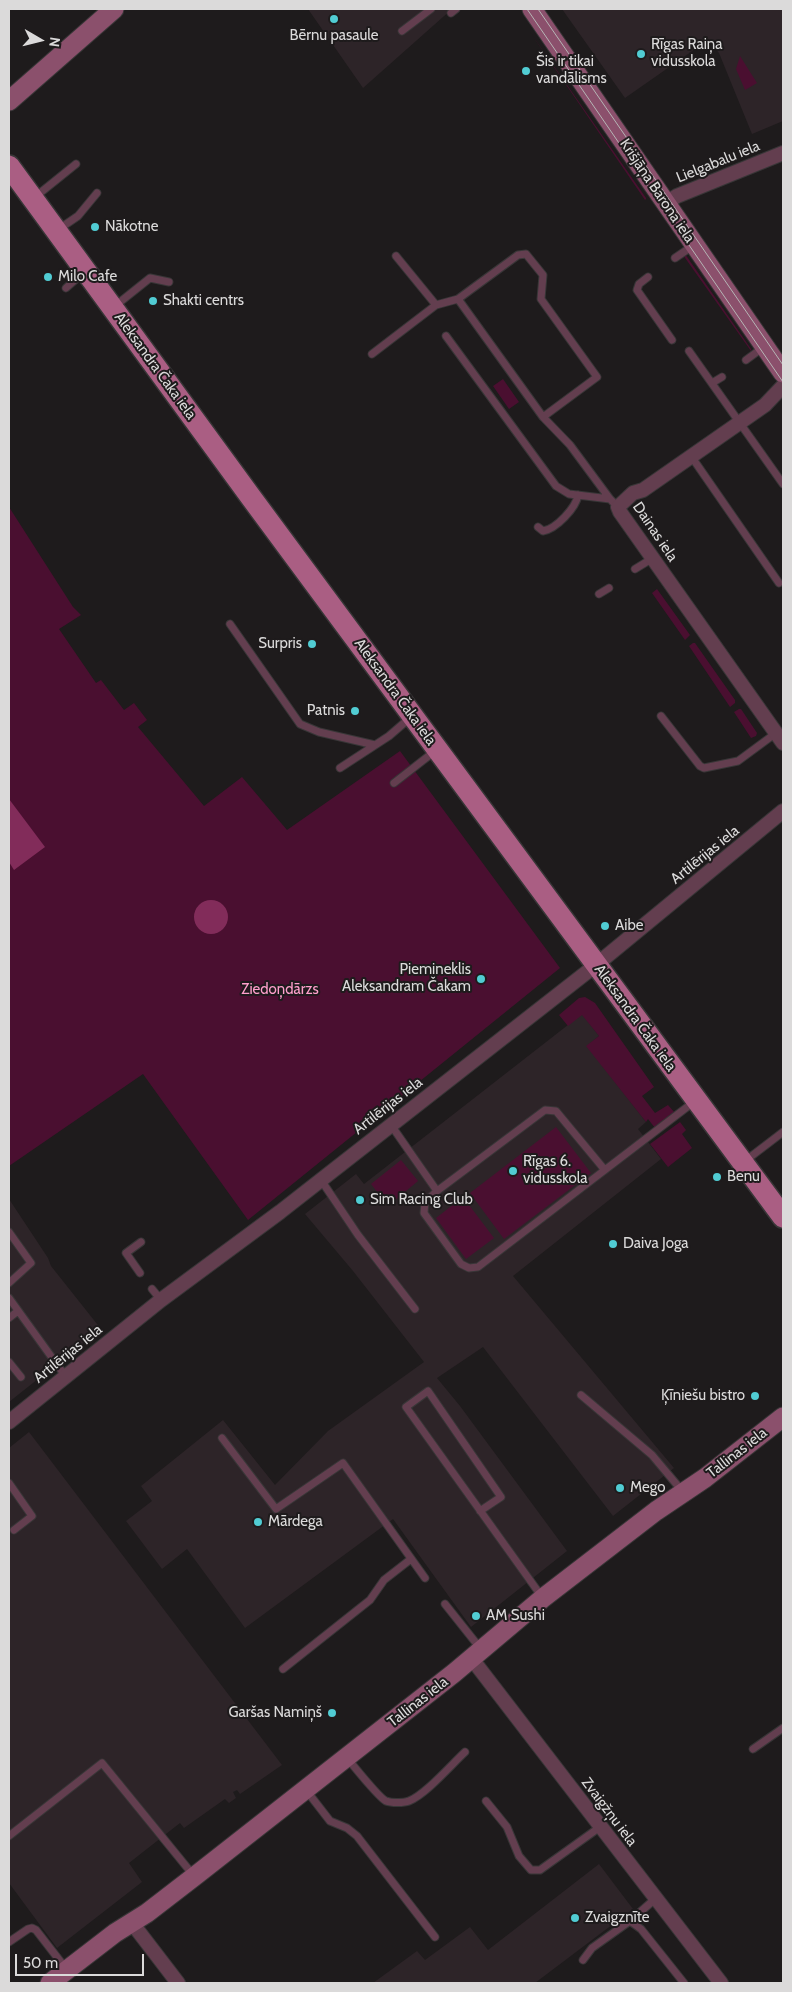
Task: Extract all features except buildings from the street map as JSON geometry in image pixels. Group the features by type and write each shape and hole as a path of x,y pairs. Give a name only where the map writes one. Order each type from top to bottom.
{"main road":[{"name":"Aleksandra Čaka iela","path":"9,166 437,750 783,1217"}],"street":[{"path":"9,101 114,9"},
{"name":"Krišjāņa Barona iela","path":"532,9 783,373"},
{"name":"Lielgabalu iela","path":"666,203 677,196 783,153"},
{"name":"Dainas iela","path":"780,738 614,503 643,490 765,405 783,386"},
{"name":"Artilērijas iela","path":"9,1422 66,1377 157,1295 321,1180 596,965 783,811"},
{"name":"Tallinas iela","path":"50,1983 115,1933 132,1923 195,1876 306,1790 477,1655 543,1598 656,1510 705,1478 783,1417"},
{"name":"Zvaigžņu iela","path":"477,1655 600,1827 721,1983"},
{"path":"132,1923 178,1983"}],"lane":[{"path":"402,31 431,9"},
{"path":"33,199 76,164"},
{"path":"56,230 78,216 97,193"},
{"path":"675,258 695,245"},
{"path":"372,354 436,305 458,299 518,255 526,254 543,275 541,299 597,377 543,417"},
{"path":"396,256 436,305"},
{"path":"66,288 86,271"},
{"path":"648,277 639,284 637,290 672,340"},
{"path":"113,308 150,278 169,282"},
{"path":"458,299 543,417 570,445 614,503"},
{"path":"446,336 556,486 564,492 614,503"},
{"path":"746,360 765,346"},
{"path":"689,351 783,484"},
{"path":"712,383 722,377"},
{"path":"691,456 779,583"},
{"path":"538,527 543,531 552,527 574,507 578,495"},
{"path":"636,569 653,558"},
{"path":"599,594 609,588"},
{"path":"230,624 300,724 319,732 375,744"},
{"path":"340,768 413,716"},
{"path":"661,716 700,766 704,768 738,760 780,738"},
{"path":"394,782 437,750"},
{"path":"604,1170 556,1112 544,1110 437,1190 425,1202 424,1212 461,1264 465,1267 478,1267 696,1100"},
{"path":"390,1125 437,1190"},
{"path":"743,1163 783,1132"},
{"path":"321,1180 358,1235 415,1309"},
{"path":"9,1232 31,1263 9,1283"},
{"path":"140,1273 126,1253 141,1242"},
{"path":"9,1298 66,1377"},
{"path":"9,1318 18,1311"},
{"path":"9,1362 21,1377"},
{"path":"480,1511 501,1497 428,1391 406,1407 480,1511 543,1598"},
{"path":"580,1395 652,1455 683,1492"},
{"path":"222,1438 276,1509 343,1463 425,1578"},
{"path":"9,1483 32,1516 14,1530"},
{"path":"283,1668 370,1600 384,1580 411,1559"},
{"path":"445,1604 477,1655"},
{"path":"753,1749 783,1728"},
{"path":"347,1757 377,1793 386,1801 396,1802 409,1801 436,1780 465,1752"},
{"path":"9,1836 102,1763 195,1876"},
{"path":"306,1790 330,1821 347,1828 357,1836 436,1937"},
{"path":"486,1801 507,1827 519,1856 531,1870 540,1870 600,1827"},
{"path":"583,1960 592,1948 630,1921 655,1899"},
{"path":"630,1921 641,1928 684,1983"},
{"path":"9,1942 32,1928 36,1930 67,1970"}],"shaded area":[{"path":"308,9 452,9 363,88"},
{"path":"562,9 783,9 783,121 752,134 719,53 708,40 625,98"},
{"path":"9,799 45,847 14,870 9,862"},
{"path":"211,900 223,905 228,917 223,929 211,934 199,929 194,917 199,905"},
{"path":"582,1014 599,1036 587,1046 646,1122 638,1129 661,1159 513,1276 674,1468 613,1516 483,1347 437,1378 460,1406 567,1551 471,1627 393,1519 245,1628 187,1549 162,1569 126,1521 152,1501 141,1486 223,1420 275,1485 328,1431 424,1362 353,1271 305,1214 356,1174 364,1184"},
{"path":"9,1199 48,1258 51,1266 101,1329 9,1402"},
{"path":"29,1432 282,1765 240,1794 237,1790 233,1792 236,1798 229,1803 225,1799 184,1828 180,1823 129,1863 142,1882 57,1948 9,1883 9,1448"},
{"name":"Zvaigznīte","path":"599,1864 633,1909 535,1983 373,1983 417,1951 425,1960 470,1927 488,1950"}],"green space":[{"path":"530,32 646,198 645,200"},
{"path":"740,56 757,83 745,90 736,69"},
{"path":"685,254 751,349 751,351 683,255"},
{"path":"503,379 519,402 509,409 493,386"},
{"name":"Ziedoņdārzs","path":"9,507 73,607 81,615 59,629 96,683 101,680 124,710 134,703 147,720 138,727 204,806 242,777 287,830 400,751 560,968 248,1220 143,1074 9,1166"},
{"path":"657,589 690,635 685,640 652,593"},
{"path":"695,643 735,700 735,703 730,707 689,646"},
{"path":"741,709 757,733 756,736 751,738 734,712"},
{"path":"585,997 595,1003 654,1087 642,1096 655,1113 668,1105 675,1113 655,1128 648,1119 646,1122 586,1046 599,1036 582,1015 568,1026 559,1015 579,998"},
{"path":"680,1122 686,1130 682,1134 692,1148 668,1167 650,1144"},
{"path":"556,1127 591,1173 504,1239 470,1193"},
{"path":"401,1160 418,1181 388,1206 371,1184"},
{"path":"463,1197 494,1238 466,1259 436,1218"}],"tram line":[{"path":"527,9 783,382"},
{"path":"538,9 783,365"}],"place":[{"name":"Bērnu pasaule","path":"334,19"},
{"name":"Rīgas Raiņa vidusskola","path":"641,54"},
{"name":"Šis ir tikai vandālisms","path":"526,71"},
{"name":"Nākotne","path":"95,227"},
{"name":"Milo Cafe","path":"48,277"},
{"name":"Shakti centrs","path":"153,301"},
{"name":"Surpris","path":"312,644"},
{"name":"Patnis","path":"355,711"},
{"name":"Aibe","path":"605,926"},
{"name":"Piemineklis Aleksandram Čakam","path":"481,979"},
{"name":"Rīgas 6. vidusskola","path":"513,1171"},
{"name":"Benu","path":"717,1177"},
{"name":"Sim Racing Club","path":"360,1200"},
{"name":"Daiva Joga","path":"613,1244"},
{"name":"Ķīniešu bistro","path":"755,1396"},
{"name":"Mego","path":"620,1488"},
{"name":"Mārdega","path":"258,1522"},
{"name":"AM Sushi","path":"476,1616"},
{"name":"Garšas Namiņš","path":"332,1713"},
{"name":"Zvaigznīte","path":"575,1918"}]}
